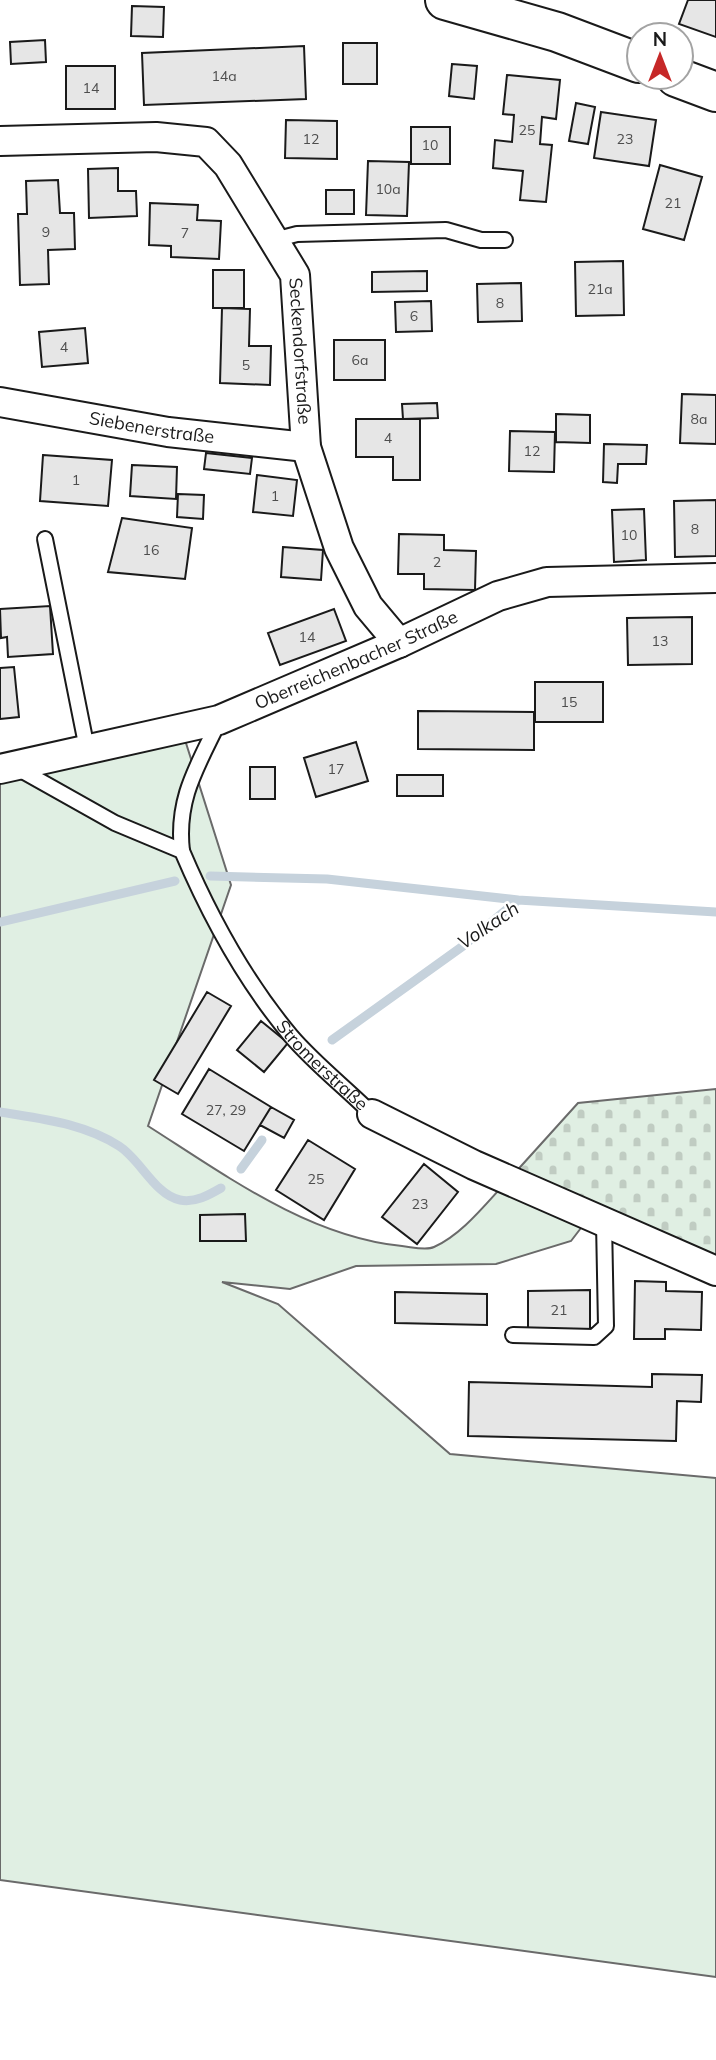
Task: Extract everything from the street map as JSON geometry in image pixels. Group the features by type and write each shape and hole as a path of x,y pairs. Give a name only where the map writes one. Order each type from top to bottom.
{"main road":[{"path":"445,0 558,32 625,58"},
{"path":"695,84 716,92"}],"street":[{"name":"Seckendorfstraße","path":"0,141 156,137 206,142 228,165 295,275 306,447 339,548 368,606 399,643"},
{"name":"Siebenerstraße","path":"0,402 168,432 306,447"},
{"name":"Oberreichenbacher Straße","path":"6,767 219,720 399,643 498,596 547,582 716,578"},
{"name":"Stromerstraße","path":"372,1114 474,1165 716,1270"}],"lane":[{"path":"274,240 297,234 446,230 481,240 505,240"},
{"path":"45,539 87,749"},
{"path":"6,767 115,823 182,851 179,822 188,789 219,720"},
{"name":"Stromerstraße","path":"182,851 203,900 259,996 293,1038 372,1114"},
{"path":"513,1335 594,1336 606,1326 604,1222"}],"green space":[{"path":"179,721 231,885 148,1126 269,1201 334,1230 368,1240 427,1249 434,1247 466,1224 513,1175 594,1211 571,1241 496,1264 356,1266 290,1289 222,1282 278,1304 450,1454 716,1478 716,1977 0,1880 0,756"},
{"path":"716,1089 716,1263 513,1175 578,1103"}],"building":[{"path":"688,0 716,0 716,37 695,30 695,21 680,21"},
{"path":"132,6 164,7 163,37 131,36"},
{"path":"45,40 46,62 11,64 10,42"},
{"path":"343,43 377,43 377,84 343,84"},
{"path":"304,46 306,99 144,105 142,53"},
{"path":"452,64 477,66 474,99 449,96"},
{"path":"66,66 115,66 115,109 66,109"},
{"path":"507,75 560,80 556,119 542,117 540,144 552,145 546,202 520,200 523,171 493,168 495,140 512,142 514,115 503,114"},
{"path":"576,103 595,107 588,144 569,141"},
{"path":"601,112 656,120 649,166 594,158"},
{"path":"286,120 337,121 337,159 285,158"},
{"path":"411,127 450,127 450,164 411,164"},
{"path":"368,161 409,162 407,216 366,215"},
{"path":"660,165 702,177 684,240 643,229"},
{"path":"118,168 118,191 136,191 137,216 89,218 88,169"},
{"path":"58,180 60,213 74,213 75,249 48,250 49,284 20,285 18,214 27,214 26,181"},
{"path":"326,190 354,190 354,214 326,214"},
{"path":"150,203 198,205 197,220 221,221 219,259 171,257 171,246 149,245"},
{"path":"623,261 624,315 576,316 575,262"},
{"path":"213,270 244,270 244,308 213,308"},
{"path":"427,271 427,291 372,292 372,272"},
{"path":"521,283 522,321 478,322 477,284"},
{"path":"431,301 432,331 396,332 395,302"},
{"path":"222,308 250,309 249,346 271,346 270,385 220,383"},
{"path":"85,328 88,363 42,367 39,332"},
{"path":"334,340 385,340 385,380 334,380"},
{"path":"682,394 716,395 716,444 680,443"},
{"path":"437,403 438,418 403,419 402,404"},
{"path":"556,414 590,415 590,443 556,442"},
{"path":"356,419 420,419 420,480 393,480 393,457 356,457"},
{"path":"510,431 555,432 554,472 509,471"},
{"path":"604,444 647,445 646,464 618,464 617,483 603,482"},
{"path":"206,453 252,458 250,474 204,469"},
{"path":"43,455 112,460 108,506 40,501"},
{"path":"132,465 177,467 176,499 130,496"},
{"path":"257,475 297,480 293,516 253,512"},
{"path":"178,494 204,495 203,519 177,517"},
{"path":"716,500 716,556 675,557 674,501"},
{"path":"644,509 646,560 614,562 612,510"},
{"path":"122,518 192,528 185,579 108,572"},
{"path":"399,534 444,535 444,550 476,551 475,590 424,589 424,574 398,574"},
{"path":"283,547 323,550 321,580 281,577"},
{"path":"50,606 53,654 8,657 7,637 1,638 0,609"},
{"path":"334,609 346,641 280,665 268,633"},
{"path":"692,617 692,664 628,665 627,618"},
{"path":"14,667 19,717 0,719 0,668"},
{"path":"535,682 603,682 603,722 535,722"},
{"path":"418,711 534,712 534,750 418,749"},
{"path":"356,742 368,781 316,797 304,758"},
{"path":"250,767 275,767 275,799 250,799"},
{"path":"397,775 443,775 443,796 397,796"},
{"path":"207,992 231,1006 178,1094 154,1080"},
{"path":"261,1021 288,1043 264,1072 237,1050"},
{"path":"209,1069 271,1107 244,1151 182,1114"},
{"path":"271,1107 294,1120 284,1138 260,1125"},
{"path":"308,1140 355,1169 324,1220 276,1190"},
{"path":"424,1164 458,1192 417,1244 382,1217"},
{"path":"245,1214 246,1241 200,1241 200,1215"},
{"path":"635,1281 666,1282 666,1291 702,1292 701,1330 665,1329 665,1339 634,1339"},
{"path":"590,1290 590,1329 528,1329 528,1291"},
{"path":"395,1292 487,1294 487,1325 395,1323"},
{"path":"652,1374 702,1375 701,1402 677,1401 676,1441 468,1436 469,1382 652,1387"}],"waterway":[{"path":"210,876 327,879 518,900"},
{"path":"0,922 175,881"},
{"name":"Volkach","path":"332,1040 463,946 518,900 716,912"},
{"name":"Volkach","path":"0,1112 62,1123 105,1138 127,1152 155,1184 171,1197 186,1201 207,1196 221,1188"},
{"name":"Volkach","path":"241,1169 262,1140"}]}
